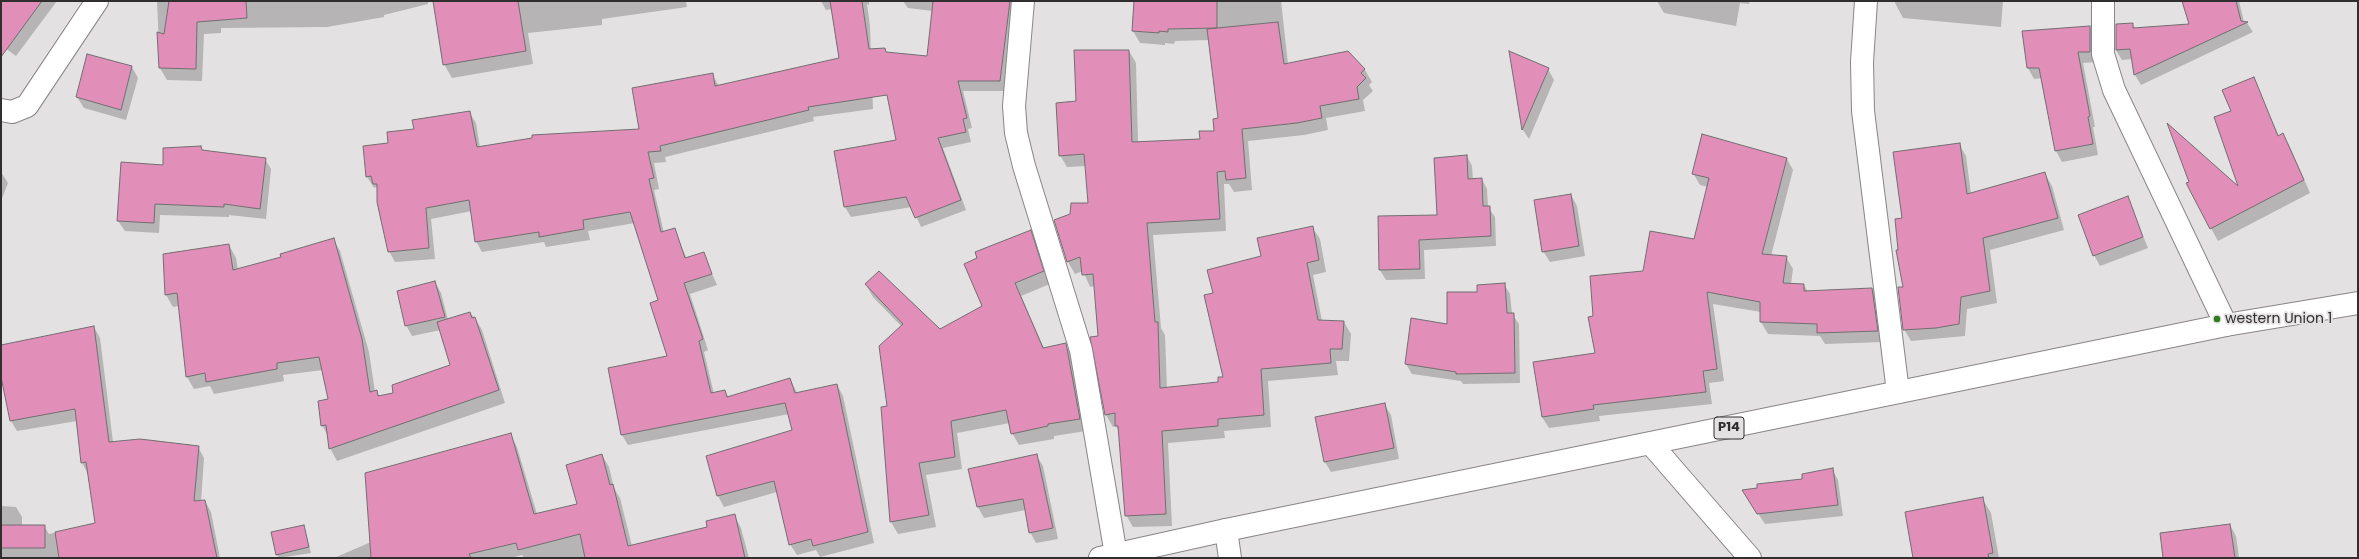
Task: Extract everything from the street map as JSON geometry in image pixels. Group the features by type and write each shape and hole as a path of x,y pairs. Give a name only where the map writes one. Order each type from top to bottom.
{"street":[{"path":"1,110 12,112 27,106 97,1"},
{"path":"1022,1 1014,106 1016,134 1024,166 1081,350 1108,556"},
{"path":"1866,1 1862,62 1863,111 1898,392"},
{"path":"2103,1 2103,54 2114,90 2226,325"},
{"name":"P14","path":"1108,556 1226,530 2226,325 2358,302"},
{"path":"1651,444 1750,558"},
{"path":"1226,530 1230,558"}],"building":[{"path":"1,1 42,1 1,57"},
{"path":"169,1 246,1 247,18 197,22 196,69 159,68 157,32 164,34"},
{"path":"433,1 518,1 526,51 443,65"},
{"path":"830,1 862,1 869,49 885,48 886,52 927,56 933,1 1010,1 1000,81 958,81 967,118 963,119 966,132 938,138 961,200 915,218 906,197 844,207 834,151 896,140 887,95 808,107 809,110 660,146 661,151 648,152 654,178 649,179 661,232 675,228 685,258 704,252 712,274 684,283 703,339 699,341 711,393 725,390 727,397 790,378 795,393 837,384 868,532 813,546 811,539 789,545 774,481 717,496 706,456 792,430 785,403 621,435 608,368 667,356 650,303 658,300 630,212 583,220 584,229 539,237 539,232 475,242 469,200 426,208 429,248 388,252 377,202 377,184 373,184 371,176 366,177 363,146 388,143 387,132 414,129 412,120 470,111 477,147 532,138 532,135 639,129 632,88 713,73 715,86 839,58"},
{"path":"1134,1 1217,1 1217,28 1168,29 1168,32 1159,31 1159,33 1132,31"},
{"path":"2182,1 2236,1 2241,21 2248,22 2134,75 2130,49 2116,50 2116,24 2133,23 2133,28 2189,24"},
{"path":"1278,22 1284,64 1348,51 1365,69 1361,73 1366,78 1357,87 1359,99 1320,106 1322,118 1297,123 1242,129 1246,178 1226,180 1225,171 1217,172 1220,219 1147,223 1155,322 1158,322 1160,388 1218,382 1218,377 1223,377 1204,295 1213,293 1207,270 1261,256 1257,238 1313,226 1319,260 1307,263 1318,320 1344,321 1342,349 1330,349 1331,363 1261,369 1264,415 1218,419 1218,426 1162,431 1166,514 1125,516 1118,426 1115,426 1115,413 1105,415 1090,337 1098,336 1093,274 1082,275 1080,257 1067,262 1054,220 1070,214 1071,203 1088,203 1084,154 1059,156 1056,103 1076,101 1074,50 1129,50 1132,142 1200,139 1199,131 1214,131 1213,119 1218,118 1207,29"},
{"path":"2090,26 2090,52 2078,52 2090,116 2088,117 2093,144 2055,151 2039,68 2027,68 2022,31"},
{"path":"1509,51 1549,68 1522,130"},
{"path":"87,54 132,66 121,110 76,97"},
{"path":"2254,77 2278,136 2283,133 2304,180 2210,229 2186,183 2189,182 2167,123 2238,186 2214,117 2231,111 2222,90"},
{"path":"1702,134 1787,158 1762,254 1787,256 1783,283 1804,284 1804,291 1872,288 1878,331 1817,333 1817,324 1760,322 1760,302 1707,292 1717,369 1703,371 1706,392 1593,405 1594,409 1542,417 1533,362 1595,353 1588,317 1593,316 1590,276 1643,271 1650,231 1694,239 1709,178 1692,174"},
{"path":"1960,143 1967,194 2045,172 2058,218 1983,238 1990,291 1961,297 1959,324 1936,328 1903,330 1898,287 1903,287 1896,250 1898,250 1895,219 1902,218 1893,152"},
{"path":"201,146 202,150 266,158 260,209 224,204 224,207 155,204 154,223 117,221 121,162 163,165 163,148"},
{"path":"1467,155 1468,179 1482,178 1483,206 1490,206 1491,236 1419,240 1420,269 1379,270 1378,216 1437,215 1434,158"},
{"path":"1571,194 1579,246 1542,252 1534,200"},
{"path":"2128,196 2143,237 2093,256 2078,215"},
{"path":"1031,230 1044,271 1015,283 1043,348 1066,343 1080,419 1048,424 1048,426 1011,434 1006,410 951,421 955,457 919,463 929,515 890,522 881,407 887,406 879,346 903,324 865,284 879,271 940,329 982,306 964,264 977,258 975,252"},
{"path":"334,238 362,339 370,392 377,390 378,396 393,393 392,385 450,365 437,322 470,312 472,318 475,317 499,390 329,449 326,425 321,426 318,401 328,399 319,357 277,363 277,369 206,382 205,373 186,377 177,293 165,295 163,254 229,244 233,270 281,257 280,254"},
{"path":"435,281 445,317 405,326 397,291"},
{"path":"1505,283 1507,313 1514,313 1515,373 1456,374 1456,372 1405,364 1411,318 1447,324 1447,292 1477,292 1477,285"},
{"path":"94,326 109,442 140,439 199,446 194,501 205,500 217,558 59,558 55,532 95,523 86,462 81,463 75,409 10,421 1,377 1,345"},
{"path":"1385,403 1394,448 1324,462 1315,417"},
{"path":"511,433 534,514 577,504 566,465 602,454 610,485 613,484 628,546 707,527 706,521 735,514 745,558 585,558 580,534 518,550 516,543 469,554 471,558 371,558 365,473"},
{"path":"1037,454 1053,528 1029,533 1023,499 977,507 968,469"},
{"path":"1833,468 1838,505 1757,514 1742,490 1757,488 1757,484 1802,479 1802,474"},
{"path":"1983,497 1993,553 1988,554 1989,558 1913,558 1905,512"},
{"path":"2230,524 2235,558 2163,558 2160,533"},
{"path":"1,525 45,525 45,548 1,548"},
{"path":"304,525 309,547 276,555 271,532"}],"place":[{"name":"western Union 1","path":"2217,319"}]}
